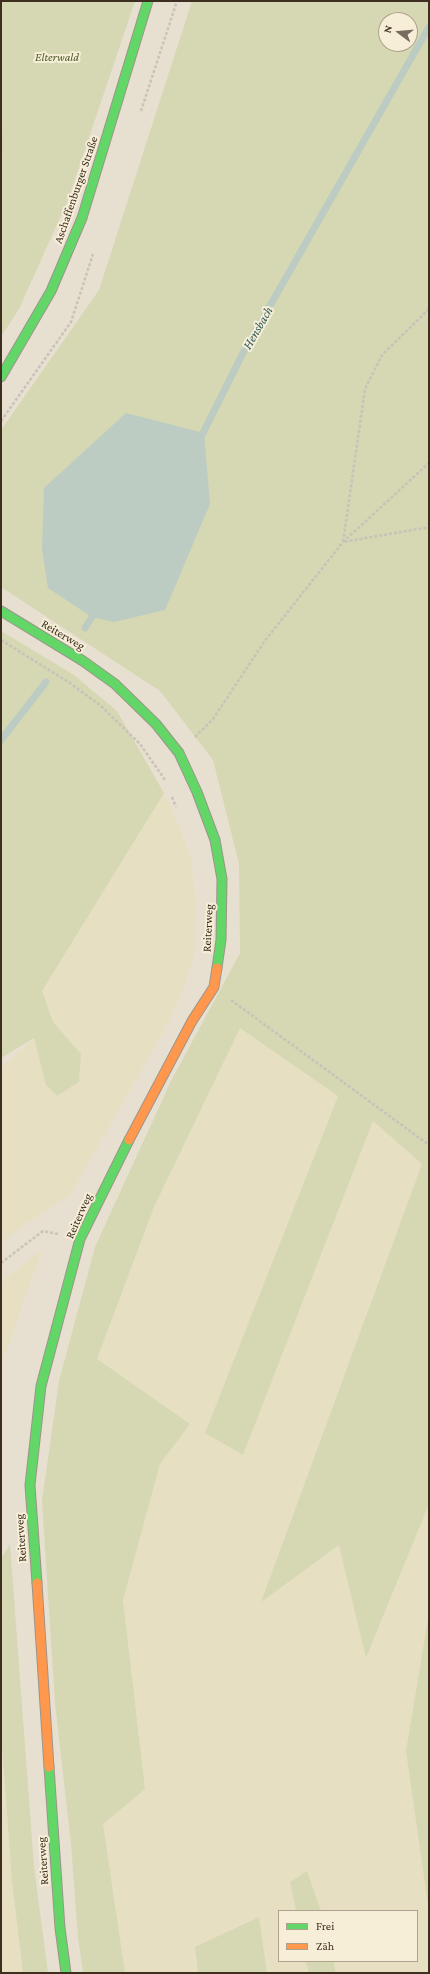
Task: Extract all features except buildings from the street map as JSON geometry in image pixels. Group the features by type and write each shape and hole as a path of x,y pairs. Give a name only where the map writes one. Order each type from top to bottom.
{"street":[{"name":"Aschaffenburger Straße","path":"1,377 50,291 82,218 148,1"},
{"name":"Reiterweg","path":"1,611 83,661 115,684 156,724 179,753 198,792 215,840 222,879 221,940 214,987 192,1022 144,1110 80,1239 41,1386 30,1485 60,1928 66,1973"}],"path":[{"path":"1,130 1,152"},
{"path":"343,542 364,389 382,355 429,309"},
{"path":"1,640 70,683 101,706 140,744 166,782 179,753 212,719 264,642 343,542 429,464"},
{"path":"343,542 424,528 429,529"},
{"path":"172,796 178,811"},
{"path":"214,987 429,1145"},
{"path":"1,1263 43,1231 63,1235"}],"shaded area":[{"path":"126,413 204,433 210,504 165,610 114,622 92,617 48,588 42,549 44,488"},
{"path":"164,793 171,806 191,858 196,905 196,947 183,991 164,1031 70,1195 28,1222 1,1243 1,1068 34,1038 46,1085 57,1096 79,1082 81,1054 53,1022 42,991"},
{"path":"240,1028 338,1095 205,1433 243,1455 373,1121 422,1164 261,1601 340,1545 367,1657 429,1504 429,1613 406,1751 429,1912 429,1973 336,1973 333,1962 418,1962 418,1910 321,1910 307,1871 290,1882 296,1910 278,1910 278,1962 306,1962 309,1973 267,1973 259,1917 195,1947 198,1973 125,1973 103,1824 145,1789 123,1600 160,1464 190,1424 97,1360 154,1207"},
{"path":"42,1250 1,1366 1,1282"},
{"path":"1,1731 12,1881 23,1973 1,1973"}],"green space":[{"name":"Elterwald","path":"1,1 135,1 68,200 19,309 1,337"},
{"path":"192,1 429,1 429,1504 366,1658 339,1545 261,1602 422,1164 373,1121 243,1455 205,1433 338,1096 240,1028 154,1207 97,1359 190,1424 160,1464 123,1600 145,1789 103,1824 125,1973 83,1973 78,1937 71,1844 55,1703 42,1501 59,1381 95,1247 171,1081 240,953 239,864 213,760 160,691 1,587 1,430 99,290"},
{"path":"1,631 74,675 117,711 164,793 42,991 53,1022 81,1054 79,1082 57,1096 46,1085 34,1038 1,1058"},
{"path":"10,1544 34,1867 48,1973 23,1973 12,1881 1,1731 1,1559"},
{"path":"429,1613 429,1912 406,1751"},
{"path":"307,1871 321,1910 296,1910 290,1882"},
{"path":"259,1917 267,1973 198,1973 195,1947"},
{"path":"306,1962 333,1962 336,1973 309,1973"}],"waterway":[{"name":"Hensbach","path":"199,441 243,353 429,27"},
{"name":"Hensbach","path":"85,628 97,609"},
{"name":"Hensbach","path":"1,740 46,682"}],"traffic: fast":[{"path":"1,377 51,291 82,218 148,1"},
{"path":"1,611 83,661 115,684 156,724 179,753 197,792 215,840 222,879 221,940 217,968"},
{"path":"37,1583 30,1485 41,1386 80,1239 129,1140"},
{"path":"49,1767 60,1928 66,1973"}],"traffic: slow":[{"path":"129,1140 192,1021 214,987 217,968"},
{"path":"37,1583 49,1767"}]}
